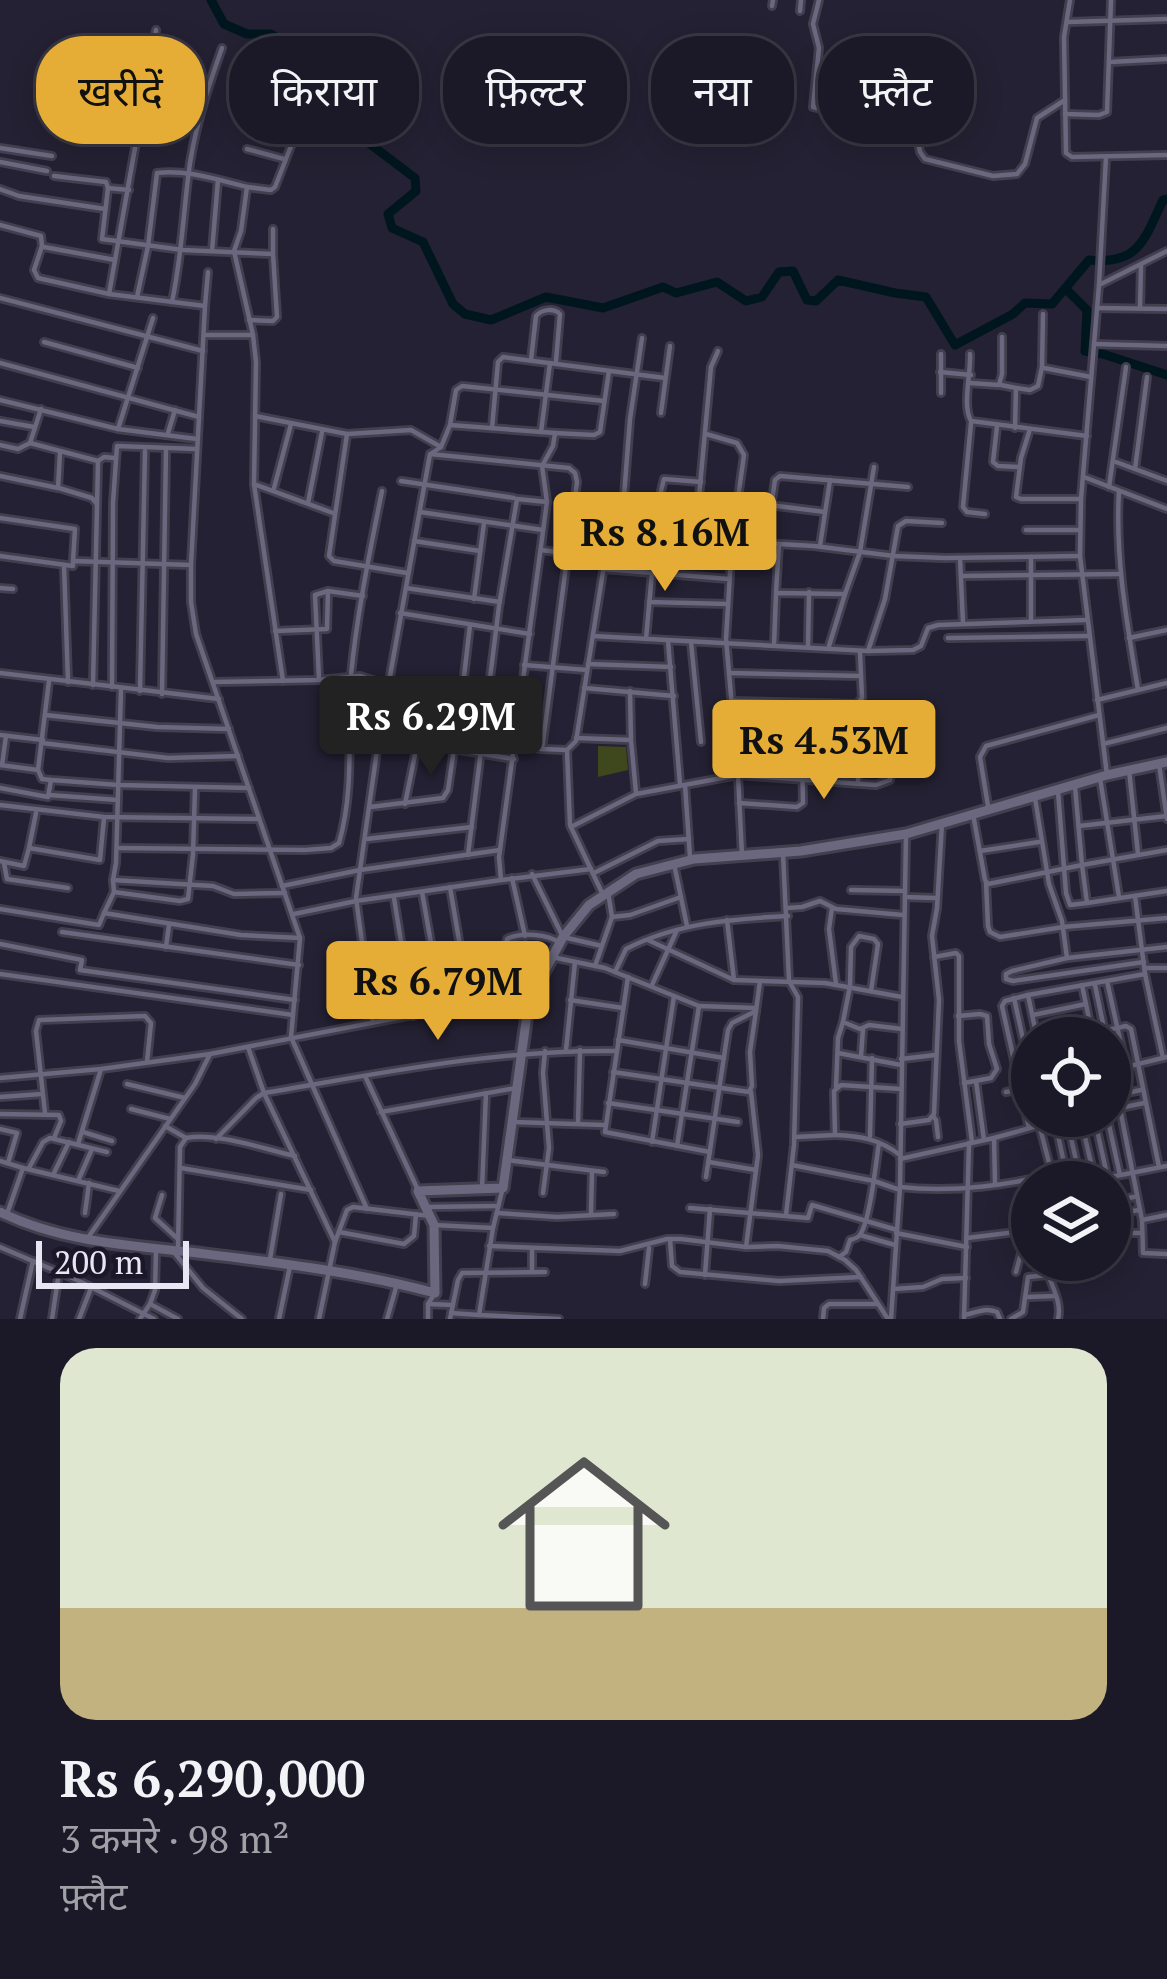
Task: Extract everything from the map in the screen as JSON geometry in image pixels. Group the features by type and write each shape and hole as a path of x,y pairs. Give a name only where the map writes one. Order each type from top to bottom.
{"main road":[{"path":"3,1214 74,1240 176,1247 330,1270 397,1283 432,1298 427,1215 418,1191 503,1188 529,1000 562,940 590,904 636,874 690,860 783,853 906,835 1163,762"}],"street":[{"path":"800,11 801,0"},
{"path":"819,0 813,24 819,48 813,107 916,134 925,159 993,176 1017,174 1025,164 1037,118 1065,100"},
{"path":"1070,0 1064,37 1068,155 1167,155"},
{"path":"1065,114 1108,112 1111,0"},
{"path":"1068,22 1167,20"},
{"path":"155,36 156,31"},
{"path":"205,95 222,48"},
{"path":"1110,62 1167,59"},
{"path":"110,294 137,144"},
{"path":"172,302 194,144"},
{"path":"137,297 157,173 271,190 290,144"},
{"path":"0,148 52,156"},
{"path":"247,149 284,159"},
{"path":"1106,157 1080,556 1119,899"},
{"path":"0,162 47,171"},
{"path":"54,176 106,182 100,238 182,250 273,254"},
{"path":"212,251 218,180"},
{"path":"247,187 234,251 253,335 254,484 283,681"},
{"path":"108,188 129,190"},
{"path":"0,189 104,209"},
{"path":"0,225 42,238 36,277 110,294 205,306"},
{"path":"249,320 277,317 274,229"},
{"path":"42,246 116,260"},
{"path":"1099,284 1167,251"},
{"path":"1140,308 1142,264"},
{"path":"208,272 191,565 196,634 300,938 291,1036 367,1209"},
{"path":"0,298 203,351"},
{"path":"1097,308 1167,309"},
{"path":"531,360 536,316 555,310 562,316 541,432"},
{"path":"939,372 1036,388 1042,368 1042,314"},
{"path":"118,429 153,318"},
{"path":"205,334 253,335"},
{"path":"999,385 1002,337"},
{"path":"621,535 642,338"},
{"path":"44,342 138,368"},
{"path":"661,413 670,346"},
{"path":"1093,350 1167,346"},
{"path":"624,497 695,500 699,496 710,374 718,351"},
{"path":"940,354 941,393"},
{"path":"970,355 966,406 971,421 963,507 985,514"},
{"path":"491,428 501,358 665,378"},
{"path":"0,363 199,417"},
{"path":"1042,368 1091,376"},
{"path":"1109,487 1126,368"},
{"path":"449,425 599,434 609,371"},
{"path":"1135,469 1147,376"},
{"path":"374,1022 356,901 383,712 430,454 441,447 458,388 604,401"},
{"path":"1015,428 1016,388"},
{"path":"0,400 118,429 197,439"},
{"path":"30,443 41,409"},
{"path":"167,436 175,410"},
{"path":"255,416 347,434 411,430 441,447"},
{"path":"971,421 1087,436"},
{"path":"0,422 34,427"},
{"path":"273,490 291,424"},
{"path":"997,426 994,462 1019,467"},
{"path":"1030,429 1019,467 1017,498 1081,499"},
{"path":"308,503 322,430"},
{"path":"501,880 500,850 547,502 542,466 555,433"},
{"path":"347,434 329,556 334,561 409,573"},
{"path":"706,434 737,443 743,450 726,644 742,855"},
{"path":"0,445 18,449 30,443 98,461 116,459"},
{"path":"112,687 117,446 197,449"},
{"path":"140,691 146,448"},
{"path":"162,694 166,449"},
{"path":"58,488 60,452"},
{"path":"430,454 569,468 576,476 542,749"},
{"path":"93,685 98,461"},
{"path":"1114,461 1167,480"},
{"path":"828,649 860,552 874,467"},
{"path":"0,476 58,488 98,504"},
{"path":"772,507 778,477 908,487"},
{"path":"1084,477 1167,509"},
{"path":"659,499 664,479 701,482"},
{"path":"820,547 830,480"},
{"path":"401,481 547,502"},
{"path":"254,484 335,513"},
{"path":"117,848 271,851 331,848 339,843 348,790 351,677 382,490"},
{"path":"1120,491 1120,574 1138,690"},
{"path":"468,855 517,499"},
{"path":"737,501 825,512"},
{"path":"419,512 543,530"},
{"path":"0,518 75,530 73,566 0,556"},
{"path":"474,598 484,523"},
{"path":"859,783 864,651 900,524 942,523"},
{"path":"1027,530 1080,530"},
{"path":"595,966 612,917 606,894 571,827 567,750 576,738 609,535 894,556 1080,556"},
{"path":"414,541 480,551"},
{"path":"774,646 779,544"},
{"path":"541,550 605,558"},
{"path":"1031,556 1031,621"},
{"path":"960,558 963,623"},
{"path":"73,561 191,565"},
{"path":"64,565 68,682"},
{"path":"604,568 729,579"},
{"path":"646,639 652,573"},
{"path":"961,576 1120,574"},
{"path":"0,587 13,589"},
{"path":"406,588 500,602"},
{"path":"275,631 328,627 328,591"},
{"path":"319,680 315,595 328,591 363,596"},
{"path":"808,648 809,592"},
{"path":"776,593 845,595"},
{"path":"650,602 728,604"},
{"path":"400,613 530,634"},
{"path":"592,636 913,650 921,646 926,631 942,624 1086,620"},
{"path":"459,721 470,625"},
{"path":"1130,638 1167,630"},
{"path":"948,638 1088,636"},
{"path":"668,641 690,860"},
{"path":"691,642 701,742"},
{"path":"524,665 671,667"},
{"path":"0,673 219,699"},
{"path":"729,673 861,676"},
{"path":"213,682 361,676 388,685 462,694"},
{"path":"49,680 38,770 42,779 249,788"},
{"path":"370,706 377,681"},
{"path":"1097,700 1167,682"},
{"path":"584,688 674,696"},
{"path":"0,909 99,925 114,892 121,689"},
{"path":"630,691 636,794"},
{"path":"731,701 860,703"},
{"path":"740,803 800,806 804,800 801,703"},
{"path":"383,712 484,726"},
{"path":"45,715 229,730"},
{"path":"989,810 980,757 986,746 1099,715"},
{"path":"1103,744 1167,728"},
{"path":"38,770 1,765 3,736 168,758 238,756"},
{"path":"379,737 514,758"},
{"path":"576,738 631,740"},
{"path":"404,804 418,743"},
{"path":"515,746 567,750"},
{"path":"370,807 438,800 446,795 454,749"},
{"path":"1079,826 1167,817 1163,762"},
{"path":"571,827 636,794 682,785 738,775 887,782 893,765"},
{"path":"1129,770 1138,855"},
{"path":"49,795 51,780"},
{"path":"1075,787 1087,903"},
{"path":"0,788 48,797 118,800"},
{"path":"114,892 183,901 188,897 195,788"},
{"path":"1058,791 1070,903 1167,891"},
{"path":"1034,798 1067,958"},
{"path":"0,805 104,817 260,819"},
{"path":"36,810 24,866 2,861 5,877 68,888"},
{"path":"973,814 986,882 988,926 994,935 1167,918"},
{"path":"29,848 100,860 104,817"},
{"path":"938,1137 933,1116 939,1000 932,936 944,822"},
{"path":"365,839 472,827"},
{"path":"889,1319 900,1188 906,835"},
{"path":"292,915 532,874 592,871 658,841 688,839"},
{"path":"980,851 1042,842"},
{"path":"113,880 213,886 234,895 284,890 360,870 500,850"},
{"path":"986,882 1167,850"},
{"path":"783,853 790,983 797,997 795,1137 786,1215"},
{"path":"674,864 687,926"},
{"path":"532,874 562,940"},
{"path":"512,878 524,936"},
{"path":"450,887 470,1005"},
{"path":"851,890 938,898"},
{"path":"422,892 442,1011"},
{"path":"1131,1066 1165,1058 1135,896"},
{"path":"612,917 681,897"},
{"path":"394,898 413,1017"},
{"path":"615,972 626,949 687,926 787,912 820,901 833,908 904,915"},
{"path":"833,908 829,929 836,984"},
{"path":"104,913 241,935 300,938"},
{"path":"727,920 734,980"},
{"path":"166,947 169,925"},
{"path":"651,986 677,930"},
{"path":"62,932 299,964"},
{"path":"0,1078 210,1054 470,1005 491,1000 497,993 505,973 507,939 517,935 602,946"},
{"path":"835,1135 838,1038 850,986 851,947 863,936 878,944 871,991"},
{"path":"648,940 734,980 836,984 903,997"},
{"path":"0,944 82,960 80,970 295,1000"},
{"path":"1167,947 1067,958 1012,971 1006,979 1167,968"},
{"path":"934,957 958,954 958,1016 970,1142 964,1317"},
{"path":"552,957 615,972 699,1006 757,1010"},
{"path":"566,1050 575,962"},
{"path":"1011,1043 1005,1001 1107,981 1145,968"},
{"path":"0,974 293,1015"},
{"path":"628,977 605,1132 710,1152"},
{"path":"1107,981 1115,1017"},
{"path":"746,1247 758,1141 751,1052 760,982"},
{"path":"1094,983 1101,1017"},
{"path":"1082,986 1089,1017"},
{"path":"1028,995 1033,1015 1086,1004"},
{"path":"652,1142 674,996"},
{"path":"1015,998 1019,1017"},
{"path":"570,1000 623,1008"},
{"path":"677,1146 699,1006"},
{"path":"706,1178 730,1027 757,1010"},
{"path":"958,1016 983,1014 988,1018 997,1072 964,1083"},
{"path":"45,1113 36,1024 41,1019 145,1016 151,1023 147,1062"},
{"path":"844,1022 862,1028 869,1024 902,1029"},
{"path":"861,1056 862,1028"},
{"path":"1131,1029 1163,1167 1132,1173"},
{"path":"618,1040 724,1058"},
{"path":"248,1047 264,1093 335,1241"},
{"path":"578,1124 580,1050"},
{"path":"543,1193 549,1124 543,1091 544,1051"},
{"path":"216,1139 264,1093 520,1053 616,1051"},
{"path":"838,1053 901,1062 935,1055"},
{"path":"87,1239 210,1054"},
{"path":"870,1138 872,1058"},
{"path":"78,1145 101,1069"},
{"path":"613,1072 751,1091"},
{"path":"365,1076 418,1191"},
{"path":"976,1081 984,1140"},
{"path":"127,1084 185,1098"},
{"path":"836,1087 901,1088"},
{"path":"381,1112 516,1088"},
{"path":"1131,1092 1143,1089"},
{"path":"1006,1092 1011,1091"},
{"path":"482,1189 486,1093"},
{"path":"0,1097 43,1094"},
{"path":"608,1103 738,1122"},
{"path":"1131,1105 1146,1103"},
{"path":"131,1109 170,1119"},
{"path":"0,1114 61,1117 54,1138"},
{"path":"900,1124 933,1116"},
{"path":"512,1122 604,1125"},
{"path":"164,1126 186,1138 198,1136 295,1156"},
{"path":"0,1129 18,1135 4,1162 119,1190"},
{"path":"82,1132 112,1141"},
{"path":"795,1137 870,1138 900,1157 1011,1133"},
{"path":"1125,1137 1142,1220 1143,1253 1167,1254"},
{"path":"3,1214 44,1140 54,1138 106,1152"},
{"path":"176,1247 181,1147 186,1138"},
{"path":"994,1138 995,1183"},
{"path":"860,1235 879,1141"},
{"path":"53,1175 69,1142"},
{"path":"78,1180 92,1149"},
{"path":"507,1160 604,1172"},
{"path":"708,1162 756,1170"},
{"path":"792,1165 900,1188 969,1188 1011,1182"},
{"path":"180,1168 311,1190"},
{"path":"590,1216 592,1171"},
{"path":"86,1213 88,1183"},
{"path":"479,1315 503,1188"},
{"path":"269,1262 281,1194"},
{"path":"162,1196 155,1218 190,1275 242,1319"},
{"path":"1131,1197 1137,1196"},
{"path":"690,1208 808,1218 812,1205 967,1246"},
{"path":"427,1215 498,1209 557,1217 614,1214"},
{"path":"319,1319 335,1241 347,1210 427,1215 493,1228"},
{"path":"705,1275 710,1210"},
{"path":"1131,1211 1139,1210"},
{"path":"338,1232 404,1244 427,1215"},
{"path":"1142,1220 1167,1215"},
{"path":"967,1238 1011,1232"},
{"path":"1131,1233 1142,1233"},
{"path":"839,1257 850,1240 860,1235 896,1245"},
{"path":"489,1246 620,1251 670,1239 828,1251 861,1277 889,1319"},
{"path":"670,1239 673,1269 778,1281 861,1277"},
{"path":"645,1284 649,1245"},
{"path":"0,1247 145,1310 178,1319"},
{"path":"145,1310 155,1290 156,1249"},
{"path":"532,1249 532,1272"},
{"path":"20,1319 33,1261"},
{"path":"279,1319 290,1265"},
{"path":"52,1319 59,1272"},
{"path":"451,1312 462,1273 544,1272"},
{"path":"892,1289 966,1278"},
{"path":"1011,1319 1022,1315 1028,1281"},
{"path":"1050,1281 1059,1302 1058,1319"},
{"path":"387,1319 397,1283"},
{"path":"80,1319 92,1288"},
{"path":"1026,1297 1059,1302"},
{"path":"428,1319 432,1298 451,1312 560,1319"},
{"path":"823,1319 824,1308 830,1304 880,1304"},
{"path":"145,1310 154,1319"},
{"path":"964,1317 989,1310 1000,1319"}],"green space":[{"path":"598,746 626,747 628,770 598,777"}],"waterway":[{"path":"211,0 224,24 247,34 271,34 353,95 362,138 415,178 416,191 388,214 392,228 423,242 453,304 465,314 491,320 546,297 603,308 663,287 676,293 717,282 746,301 762,297 779,272 793,271 807,300 816,301 838,280 926,297 955,345 1025,303 1052,304 1089,260 1129,254 1167,199"},
{"path":"1066,289 1087,310 1085,351 1167,375"}]}
